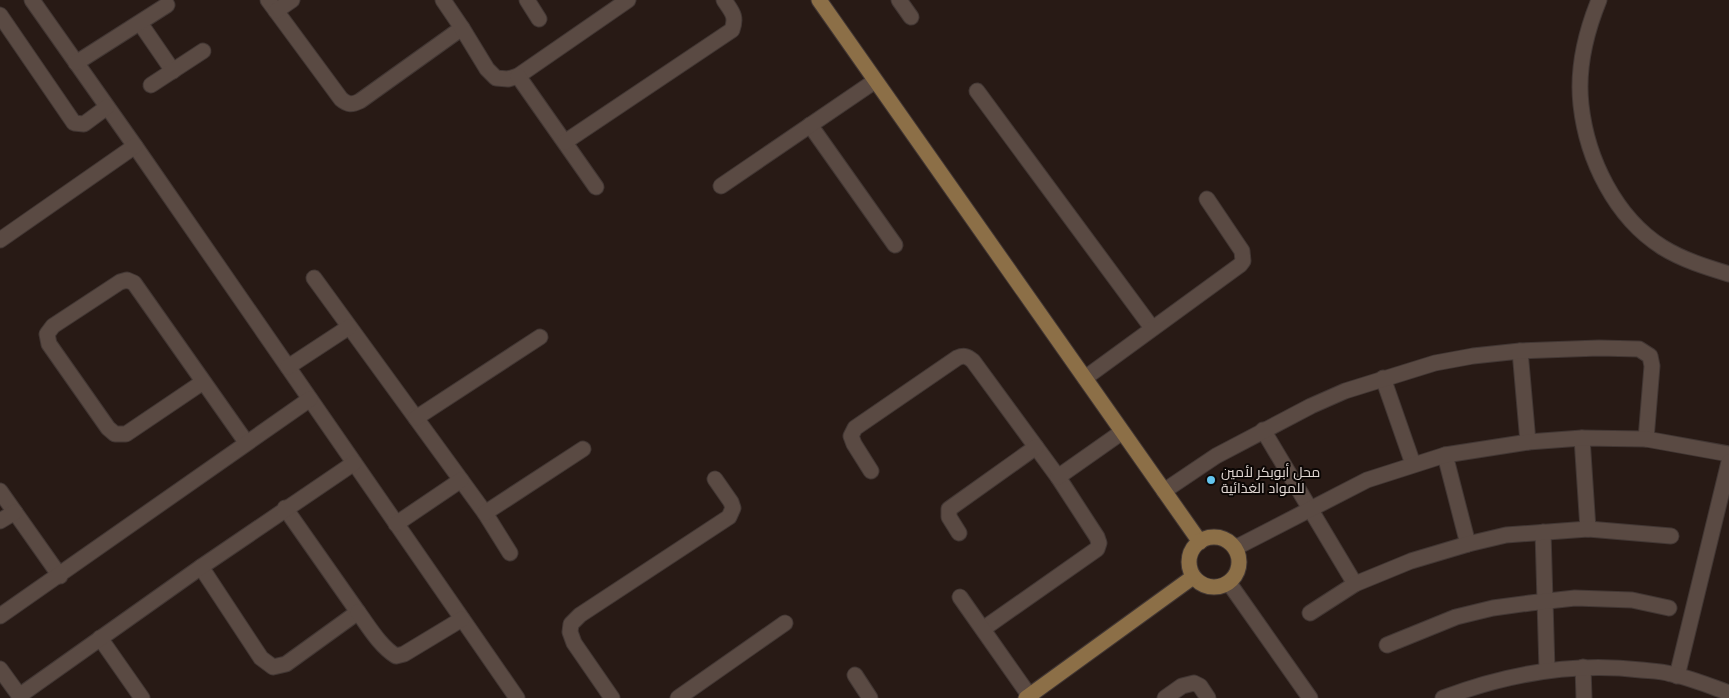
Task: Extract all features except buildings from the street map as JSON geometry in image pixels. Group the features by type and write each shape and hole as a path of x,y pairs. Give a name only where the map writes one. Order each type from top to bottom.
{"main road":[{"path":"819,0 1200,542"},
{"path":"1214,537 1229,542 1234,548 1239,560 1239,566 1229,583 1214,588 1199,582 1194,576 1190,569 1190,554 1200,542 1214,537"},
{"path":"1029,697 1194,576"}],"street":[{"path":"32,0 136,146 517,698"},
{"path":"292,0 272,5 342,99 351,105 360,101 462,28"},
{"path":"443,0 487,69 496,78 508,79 518,76 626,0"},
{"path":"527,0 539,19"},
{"path":"565,142 732,30 735,21 733,13 724,0"},
{"path":"899,0 911,17"},
{"path":"1599,0 1592,16 1581,65 1580,104 1590,148 1601,176 1617,202 1634,224 1661,246 1687,260 1729,274"},
{"path":"76,63 167,5"},
{"path":"0,15 74,123 84,124 107,107"},
{"path":"140,23 173,71"},
{"path":"151,85 203,51"},
{"path":"518,76 596,187"},
{"path":"721,186 875,81"},
{"path":"977,91 1152,328"},
{"path":"810,125 895,245"},
{"path":"0,240 136,146"},
{"path":"1084,378 1243,261 1242,252 1207,199"},
{"path":"314,278 485,513 510,553"},
{"path":"203,382 126,434 115,434 108,428 49,344 47,334 53,326 120,282 127,280 134,283 246,442"},
{"path":"288,368 349,327"},
{"path":"416,418 540,336"},
{"path":"1164,491 1216,456 1262,430 1346,391 1435,363 1473,356 1520,351 1599,348 1639,349 1650,356 1652,366 1646,439"},
{"path":"1520,351 1528,442"},
{"path":"871,471 851,436 855,428 957,358 968,356 1058,477 1097,537 1099,544 1097,549 983,629"},
{"path":"1383,378 1413,464"},
{"path":"0,616 60,576 246,442 310,399"},
{"path":"1262,430 1356,584"},
{"path":"1058,477 1122,432"},
{"path":"1582,438 1588,529"},
{"path":"1234,548 1367,480 1445,455 1528,442 1582,438 1646,439 1729,454"},
{"path":"958,533 949,517 949,509 1036,447"},
{"path":"485,513 583,450"},
{"path":"1445,455 1468,544"},
{"path":"1677,676 1729,462"},
{"path":"0,669 20,697 201,566 354,463"},
{"path":"610,697 574,643 570,632 571,624 580,615 729,516 733,508 731,502 715,479"},
{"path":"396,524 461,480"},
{"path":"0,490 60,576"},
{"path":"285,508 358,612 383,645 396,656 404,654 462,619"},
{"path":"0,522 15,512"},
{"path":"1310,613 1356,584 1411,561 1506,535 1588,529 1671,536"},
{"path":"1543,532 1547,670"},
{"path":"201,566 261,658 273,667 286,664 358,612"},
{"path":"1229,583 1310,698"},
{"path":"960,597 1029,697"},
{"path":"1387,645 1456,617 1493,608 1546,601 1575,598 1632,600 1669,608"},
{"path":"678,698 785,623"},
{"path":"100,638 142,698"},
{"path":"1584,667 1584,698"},
{"path":"1443,698 1494,681 1547,670 1584,667 1622,668 1677,676 1729,693"},
{"path":"855,675 870,698"},
{"path":"1165,698 1182,686 1194,683 1200,686 1208,698"}],"place":[{"name":"محل أبوبكر لأمين للمواد الغذائية","path":"1211,480"}]}
